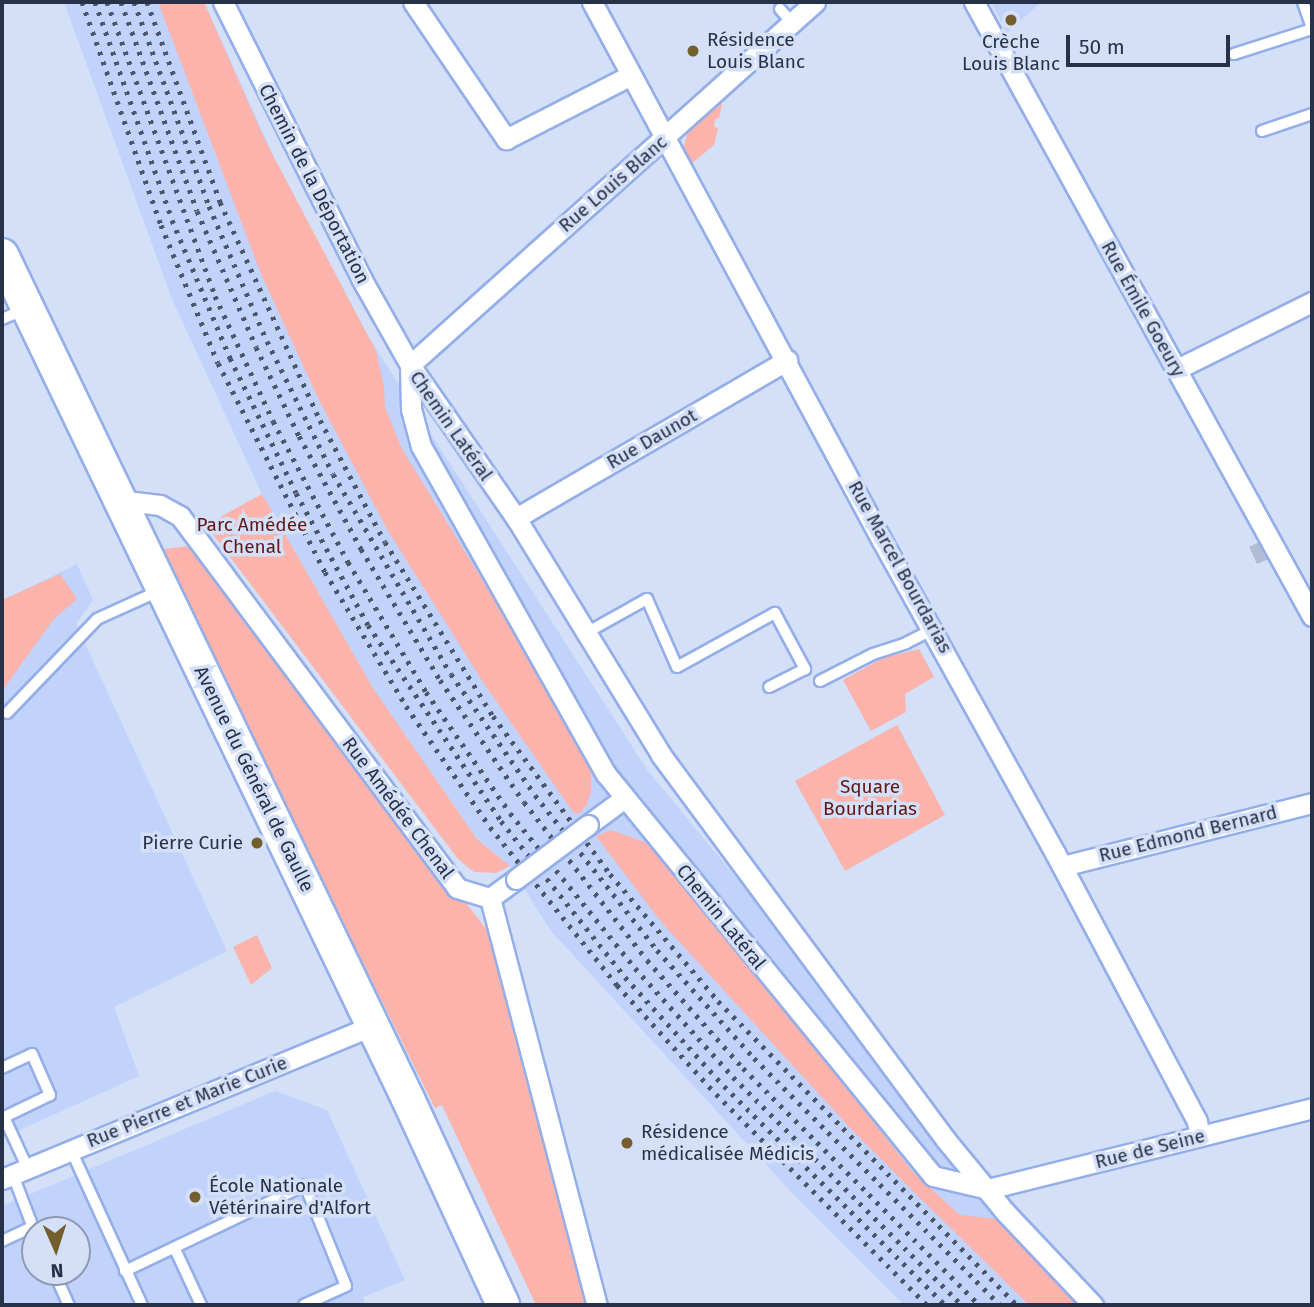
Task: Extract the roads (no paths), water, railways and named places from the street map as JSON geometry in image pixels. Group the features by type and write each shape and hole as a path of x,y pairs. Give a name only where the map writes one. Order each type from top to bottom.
{"main road":[{"name":"Avenue du Général de Gaulle","path":"2,255 14,314 118,500 373,1025 503,1305"}],"street":[{"name":"Chemin de la Déportation","path":"223,2 361,278 410,365"},
{"path":"413,2 506,139 631,75"},
{"name":"Rue Marcel Bourdarias","path":"592,2 881,539 934,629 1063,866 1197,1121 1200,1136"},
{"name":"Rue Louis Blanc","path":"410,365 631,166 666,139 786,16 815,2"},
{"name":"Rue Émile Goeury","path":"974,2 1312,615"},
{"path":"1177,369 1312,302"},
{"name":"Rue Daunot","path":"516,518 787,360"},
{"name":"Chemin Latéral","path":"410,365 516,518 661,755 946,1140 1006,1213 1093,1305"},
{"name":"Chemin Latéral","path":"410,365 411,409 421,446 483,561 623,799 933,1176 949,1182 988,1189"},
{"name":"Rue Amédée Chenal","path":"118,500 160,505 180,516 457,888 490,898"},
{"path":"597,1305 490,898 623,799"},
{"name":"Rue Edmond Bernard","path":"1063,866 1312,803"},
{"name":"Rue Pierre et Marie Curie","path":"15,1174 373,1025"},
{"name":"Rue de Seine","path":"988,1189 1312,1108"}],"lane":[{"path":"1234,54 1312,28 1303,2"},
{"path":"1262,131 1312,114"},
{"path":"7,713 97,619 161,590"},
{"path":"586,633 647,599 677,667 775,613 805,669 769,687"},
{"path":"820,681 873,654 906,643 934,629"},
{"path":"2,1068 32,1054 50,1095 3,1117 15,1174 29,1216"},
{"path":"71,1150 142,1305"},
{"path":"125,1271 306,1185 346,1286 304,1305"},
{"path":"2,1241 21,1234"},
{"path":"175,1249 201,1305"},
{"path":"60,1286 69,1305"}],"tunnel":[{"path":"1253,555 1275,545"}],"railway":[{"path":"82,2 161,225 218,363 325,572 406,706 490,827 617,985 716,1094 927,1305"},
{"path":"95,2 172,220 230,358 296,493 368,625 501,821 625,977 724,1086 945,1305"},
{"path":"107,2 215,296 273,421 348,562 426,692 510,813 635,968 733,1077 962,1305"},
{"path":"121,2 197,211 256,347 299,436 361,549 440,680 524,802 647,960 743,1068 979,1305"},
{"path":"134,2 209,206 267,341 333,474 451,674 535,795 657,950 754,1058 1000,1305"},
{"path":"147,2 220,202 320,420 385,542 493,716 610,874 718,1001 1017,1305"}],"place":[{"name":"Crèche Louis Blanc","path":"1011,20"},
{"name":"Résidence Louis Blanc","path":"693,51"},
{"name":"Pierre Curie","path":"257,843"},
{"name":"Résidence médicalisée Médicis","path":"627,1143"},
{"name":"École Nationale Vétérinaire d'Alfort","path":"195,1197"}],"park label":[{"name":"Parc Amédée Chenal","path":"252,536"},
{"name":"Square Bourdarias","path":"870,798"}]}
